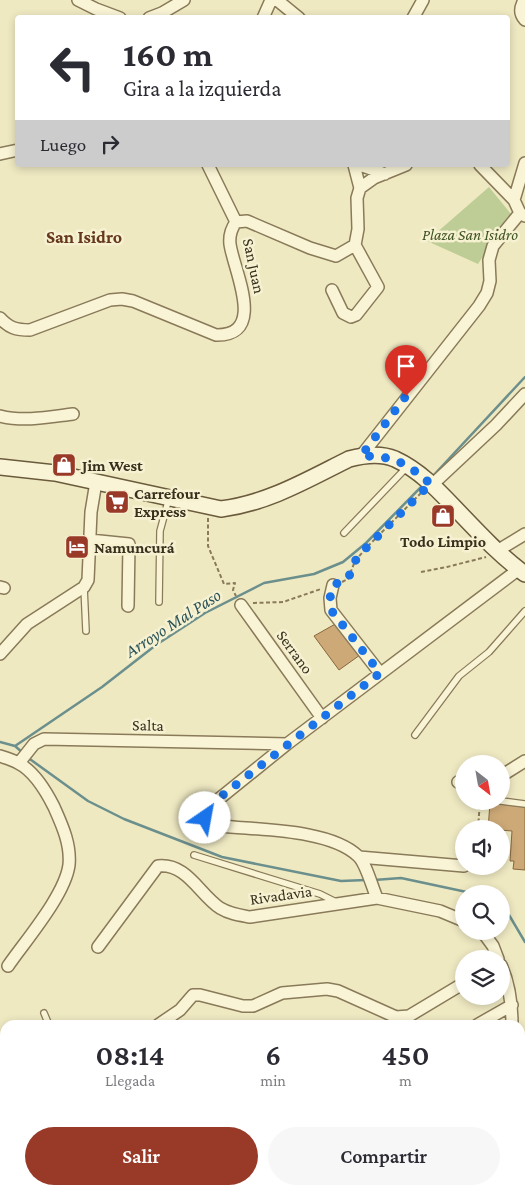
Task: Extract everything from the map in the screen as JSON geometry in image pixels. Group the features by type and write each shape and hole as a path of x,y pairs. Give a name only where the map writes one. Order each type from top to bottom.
{"main road":[{"path":"0,467 55,472 221,509 242,506 279,495 350,459 361,456 381,456 394,459 408,466 432,485 497,551 522,572"}],"street":[{"path":"78,0 112,15"},
{"path":"157,15 184,0"},
{"path":"264,15 271,0"},
{"path":"277,0 295,15"},
{"path":"415,15 423,0"},
{"path":"524,0 521,14 525,20"},
{"path":"0,154 15,151"},
{"path":"514,200 525,164"},
{"path":"209,167 236,222"},
{"path":"332,290 343,313 351,317 356,314 378,287 355,245 358,229 357,198 360,188 355,167"},
{"path":"366,167 385,174"},
{"path":"360,188 374,178 401,167"},
{"path":"361,456 479,306 487,293 490,281 489,260 493,246 523,214 514,200 482,167"},
{"name":"San Juan","path":"0,318 10,327 19,330 30,330 110,300 122,299 133,301 216,335 224,335 234,330 241,322 246,306 230,243 230,230 236,222 247,221 329,255 336,256 344,253 355,245"},
{"path":"432,485 496,425 525,394"},
{"path":"0,416 31,419 73,414"},
{"path":"0,654 27,624 84,587 88,580 96,482"},
{"path":"497,551 525,534"},
{"path":"90,540 130,544 128,606"},
{"path":"377,898 362,862 342,845 320,836 211,824 205,818 204,811 287,744 380,673 522,572"},
{"path":"333,585 330,598 331,610 380,673"},
{"name":"Serrano","path":"241,605 322,718"},
{"name":"Salta","path":"21,759 34,744 44,739 287,744"},
{"path":"0,756 21,759 51,800 63,827 68,848 69,866 58,895 8,966"},
{"path":"510,770 525,761"},
{"path":"362,862 455,866"},
{"name":"Rivadavia","path":"98,947 158,866 167,865 178,868 219,907 232,914 250,917 338,902 377,898 440,911 455,917"},
{"path":"165,1020 180,1010 193,995 200,995 243,1006 252,1006 282,993 316,989 338,991 396,1018 402,1018 409,1016 455,988"},
{"path":"510,992 512,1020"},
{"path":"486,1020 512,1004"}],"lane":[{"path":"344,534 408,466"},
{"path":"159,602 160,531 169,498"},
{"path":"84,587 86,631"},
{"path":"415,736 459,676 489,652 525,611"},
{"path":"510,802 525,804"},
{"path":"194,855 320,894 338,902"},
{"path":"44,1013 47,1020"}],"path":[{"path":"241,605 283,602 348,579 355,561 367,547 424,490 432,485"},
{"path":"208,507 208,546 224,584 235,582 233,590"},
{"path":"421,572 480,559 497,551"}],"green space":[{"name":"Plaza San Isidro","path":"489,187 511,214 478,264 427,241"}],"building":[{"path":"337,623 360,655 339,670 314,636"},
{"path":"510,805 525,807 525,870 513,869 514,861 510,861 512,831 510,831 510,820 489,820 489,810 510,810"}],"waterway":[{"name":"Arroyo Mal Paso","path":"432,477 525,377"},
{"name":"Arroyo Mal Paso","path":"15,746 102,687 156,645 205,613 264,583 314,574 343,562 366,543 422,486"},
{"name":"Arroyo Mal Paso","path":"0,742 15,746 23,753"},
{"path":"27,757 88,801 124,819 222,857 341,881 366,880"},
{"path":"374,880 401,878 455,890"},
{"path":"510,917 525,942"}],"place":[{"name":"Jim West","path":"64,465"},
{"name":"Carrefour Express","path":"117,502"},
{"name":"Todo Limpio","path":"443,516"},
{"name":"Namuncurá","path":"77,547"}],"district":[{"name":"San Isidro","path":"84,237"}],"route":[{"path":"205,818 204,811 210,805 380,673 331,610 330,598 333,585 348,579 355,561 367,547 424,490 432,485 412,468 394,459 381,456 361,456 406,396"}]}
